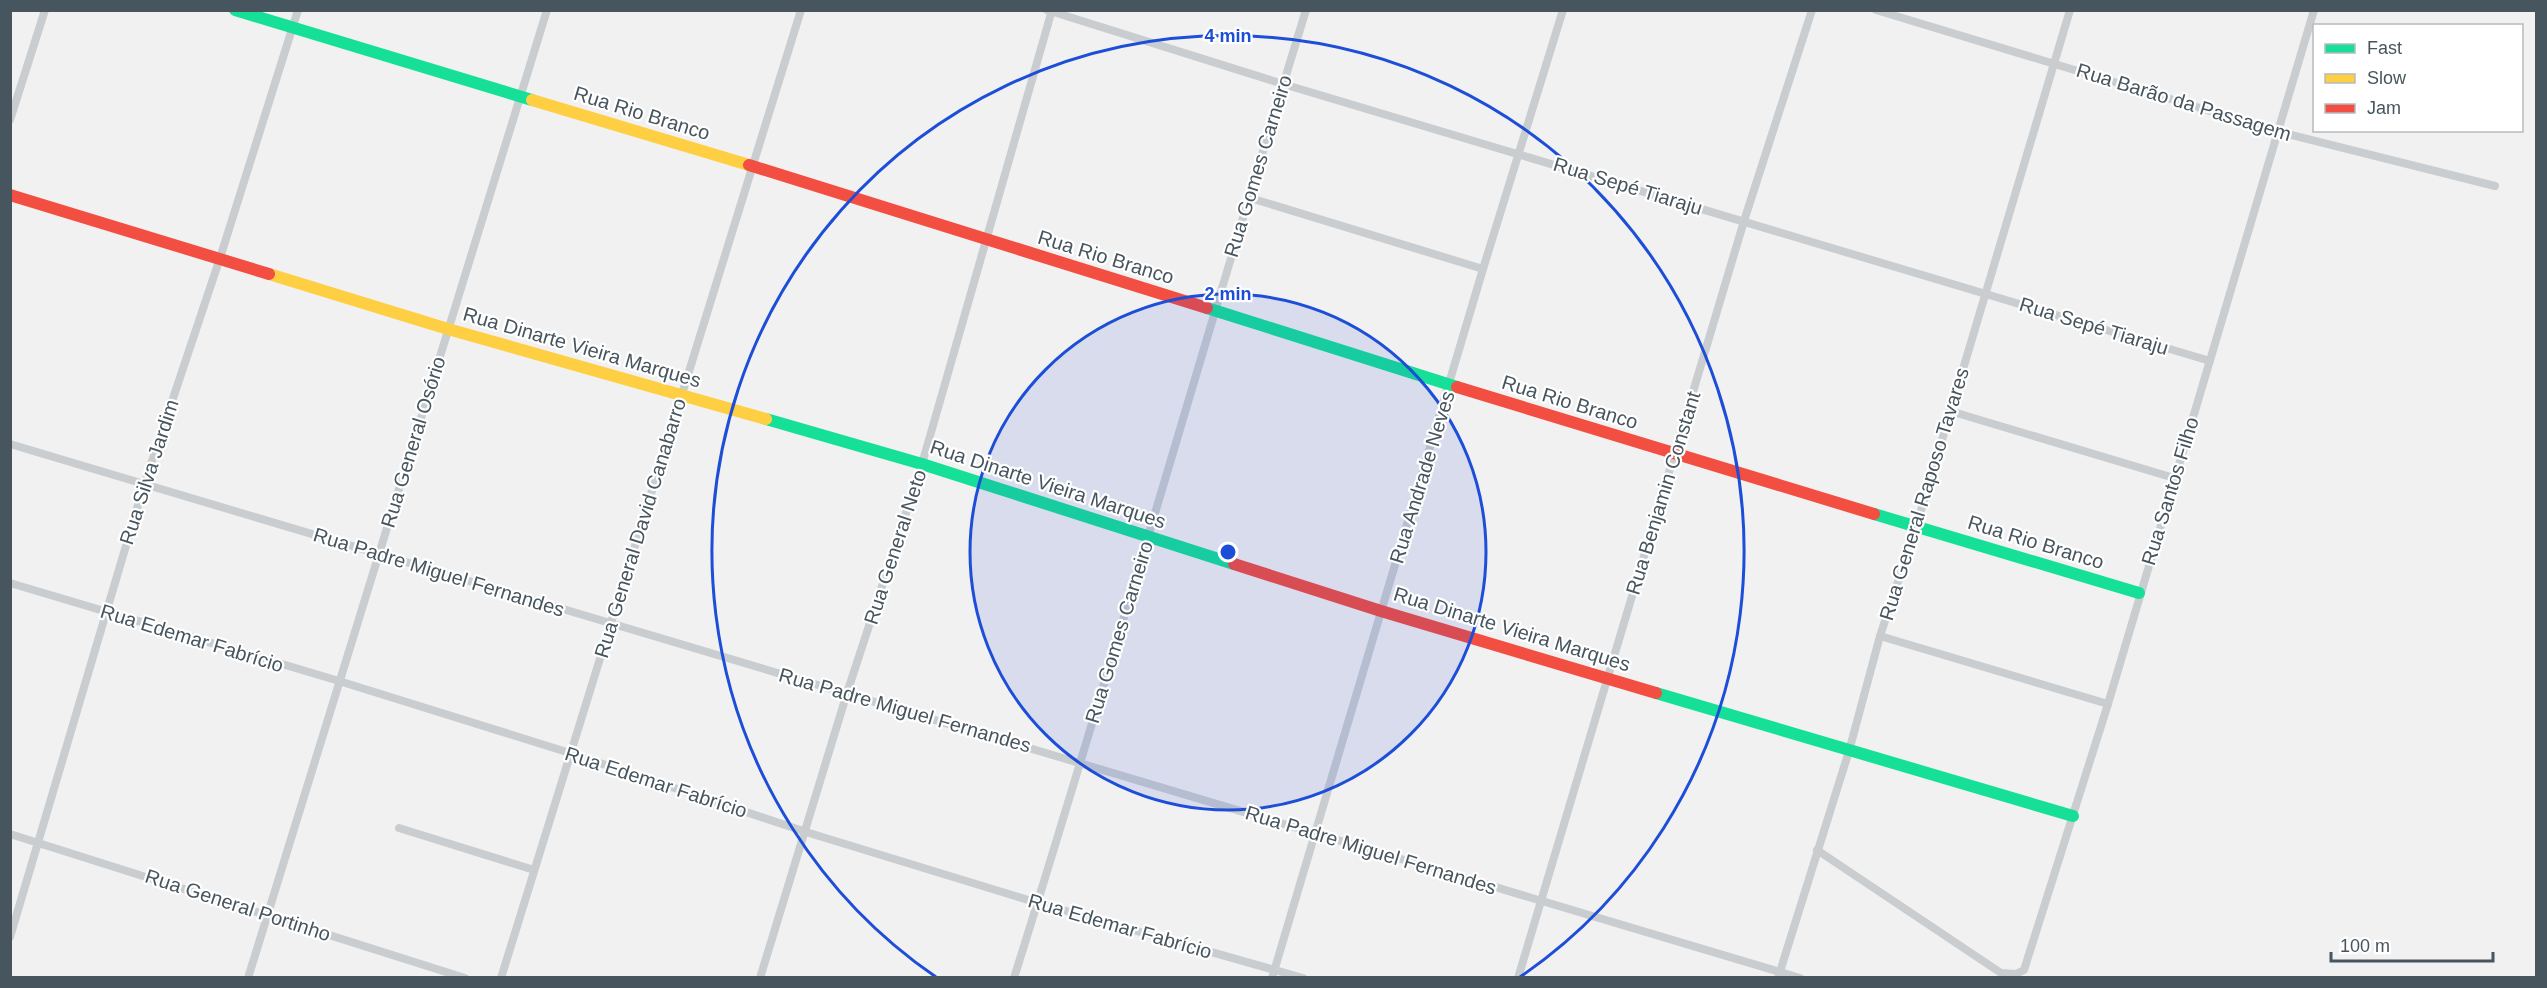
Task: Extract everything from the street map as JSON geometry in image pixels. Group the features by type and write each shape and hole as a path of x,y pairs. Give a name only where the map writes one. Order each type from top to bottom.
{"street":[{"path":"10,120 45,10"},
{"name":"Rua Rio Branco","path":"235,10 520,98 752,166 1675,455 2139,593"},
{"name":"Rua Silva Jardim","path":"10,937 144,485 220,258 298,10"},
{"name":"Rua General Osório","path":"248,978 547,10"},
{"name":"Rua General David Canabarro","path":"501,978 801,10"},
{"name":"Rua Gomes Carneiro","path":"1014,978 1149,536 1213,310 1306,10"},
{"name":"Rua Andrade Neves","path":"1273,973 1483,269 1563,10"},
{"name":"Rua Benjamin Constant","path":"1518,978 1744,221 1812,10"},
{"name":"Rua Barão da Passagem","path":"1876,10 2276,131 2494,186"},
{"name":"Rua General Raposo Tavares","path":"1779,974 1849,751 1880,636 1916,527 2070,10"},
{"name":"Rua Santos Filho","path":"1817,850 2001,973 2016,974 2024,970 2108,704 2276,131 2314,10"},
{"name":"Rua Sepé Tiaraju","path":"1050,11 1283,84 2210,361"},
{"name":"Rua General Neto","path":"760,978 847,693 922,464 1050,11"},
{"name":"Rua Dinarte Vieira Marques","path":"10,195 448,329 922,464 1381,611 2073,816"},
{"path":"1248,197 1483,269"},
{"path":"1950,411 2174,478"},
{"name":"Rua Padre Miguel Fernandes","path":"10,444 1080,762 1779,974 1800,978"},
{"name":"Rua Edemar Fabrício","path":"10,583 339,681 570,753 806,832 1038,903 1273,973 1303,978"},
{"path":"1880,636 2108,704"},
{"path":"399,828 534,870"},
{"name":"Rua General Portinho","path":"10,834 267,913 465,978"}],"traffic: fast":[{"path":"235,10 532,100"},
{"path":"1207,308 1457,387"},
{"path":"766,419 922,464 1234,564"},
{"path":"1874,514 2139,593"},
{"path":"1656,693 2073,816"}],"traffic: slow":[{"path":"532,100 749,165"},
{"path":"269,274 448,329 766,419"}],"traffic: jam":[{"path":"749,165 1207,308"},
{"path":"10,195 269,274"},
{"path":"1457,387 1874,514"},
{"path":"1234,564 1381,611 1656,693"}]}
